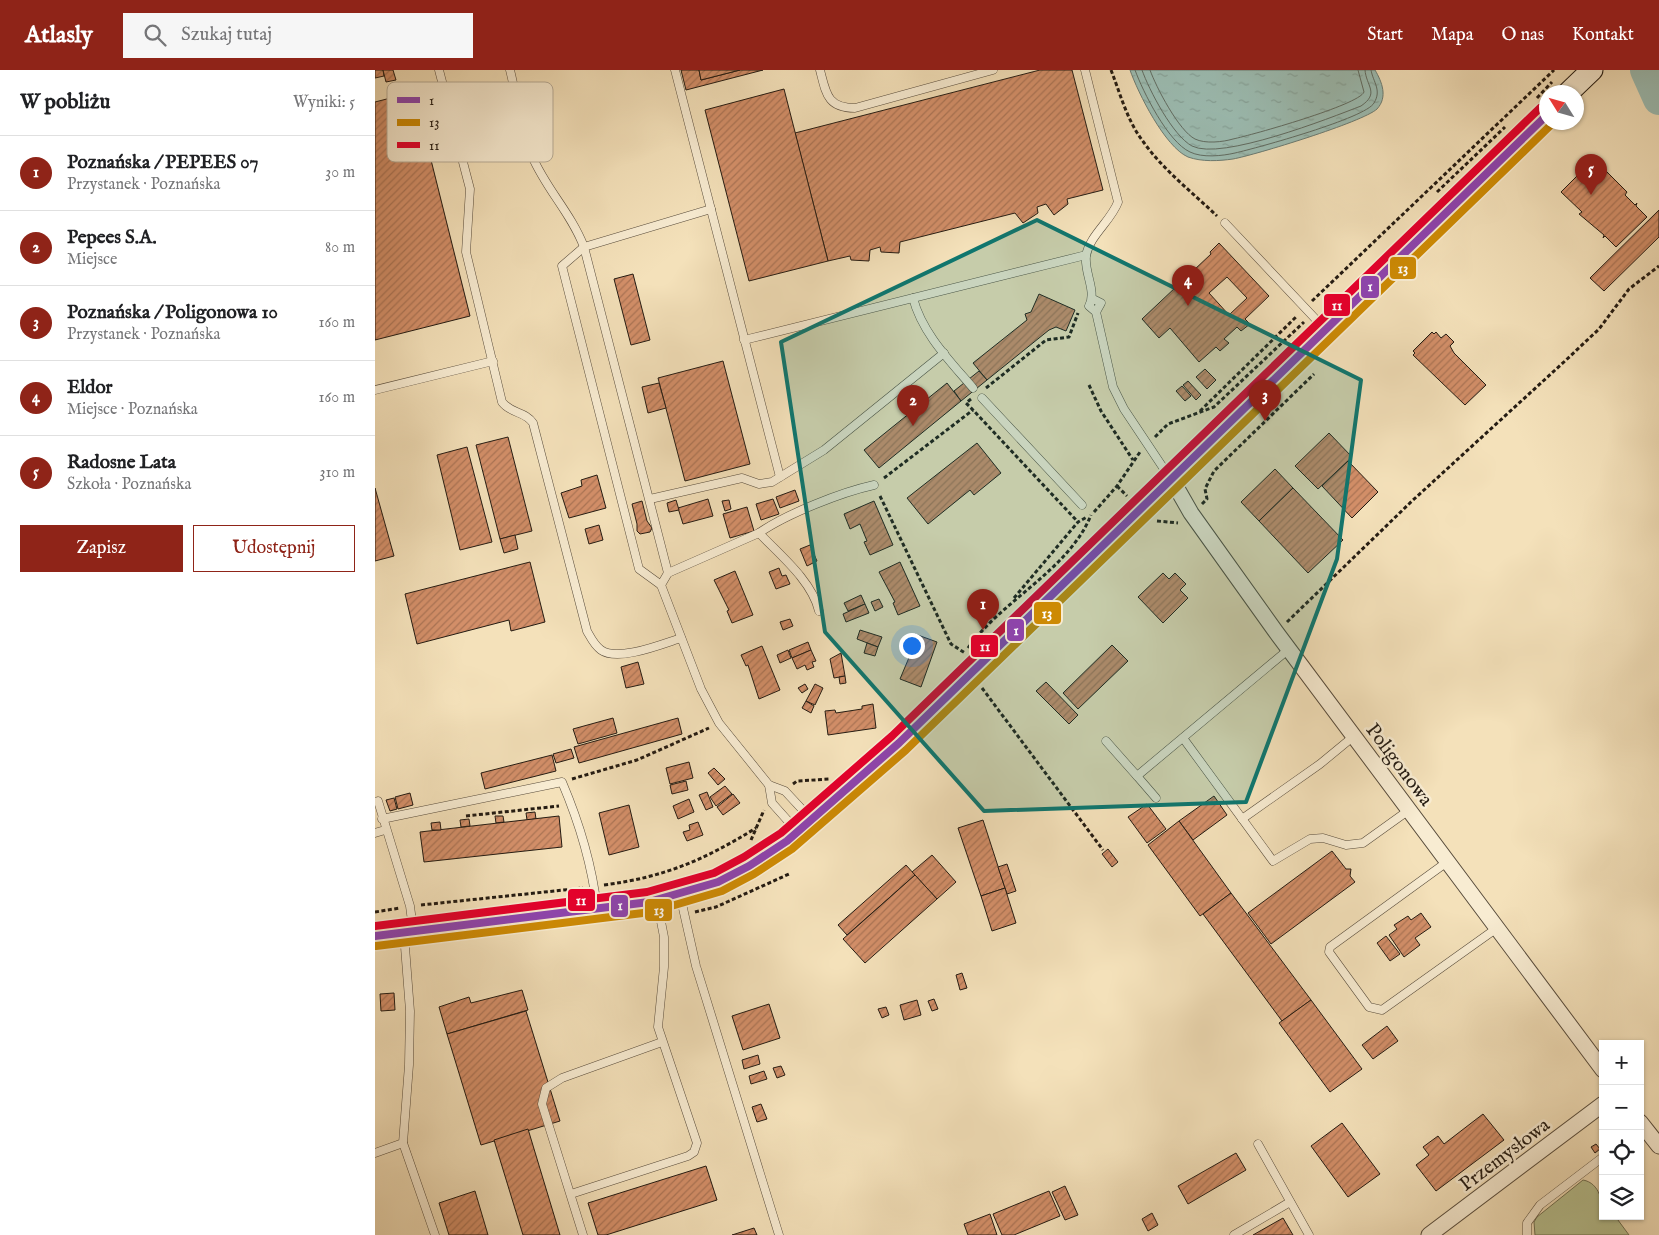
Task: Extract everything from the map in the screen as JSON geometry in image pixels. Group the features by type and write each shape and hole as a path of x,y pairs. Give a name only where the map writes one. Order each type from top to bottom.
{"main road":[{"path":"1564,85 1592,70"},
{"path":"375,936 597,910 657,901 700,889 732,876 805,827 971,674 1171,478 1319,322 1539,108"}],"street":[{"name":"Poligonowa","path":"1171,478 1191,513 1276,632 1599,1065"},
{"name":"Przemysłowa","path":"1429,1235 1599,1107"},
{"path":"1644,1129 1659,1146"}],"lane":[{"path":"675,70 780,477"},
{"path":"820,70 827,96 834,104 843,108 855,108 993,70"},
{"path":"1085,70 1118,202 1115,212 1098,232 1086,255 1093,299 1089,306 1096,312 1113,387 1124,409 1171,478"},
{"path":"463,162 470,189 466,252 502,402 507,409 528,416 533,423 587,631 593,642 602,651 618,654 681,638"},
{"path":"535,162 576,226 584,247 668,573"},
{"path":"711,209 584,247 562,266 639,569 661,585 701,689 719,723 769,785 772,803 805,827"},
{"path":"1225,223 1319,322"},
{"path":"744,340 1086,255"},
{"path":"913,298 925,326 944,353 973,388"},
{"path":"650,499 742,478 759,484 772,482 824,450 944,353"},
{"path":"375,390 493,361"},
{"path":"982,398 1082,506"},
{"path":"661,585 668,573 759,533 769,526 796,514 860,488 875,485"},
{"path":"759,533 798,575 817,602 819,611"},
{"path":"1137,776 1289,649"},
{"path":"1242,819 1320,764 1354,736"},
{"path":"1183,738 1273,861 1310,839 1323,838 1346,844 1363,843 1409,810"},
{"path":"1106,741 1156,798"},
{"path":"382,819 562,782 571,804 594,886 597,910"},
{"path":"769,785 785,791 805,827"},
{"path":"378,801 385,830 410,906 409,1065 403,1143 435,1235"},
{"path":"375,833 385,830"},
{"path":"1447,862 1330,947 1329,952 1369,1007 1382,1010 1497,928"},
{"path":"680,895 696,966 779,1235"},
{"path":"571,1194 688,1156 694,1152 697,1144 658,1027 664,967 664,936 657,901"},
{"path":"583,1235 542,1104 546,1088 562,1078 662,1042"},
{"path":"375,1154 403,1143"},
{"path":"1258,1144 1309,1235"},
{"path":"1527,1235 1527,1223 1539,1204 1599,1160"},
{"path":"1234,1235 1290,1202"}],"path":[{"path":"1111,70 1133,125 1141,139 1160,162 1225,223"},
{"path":"1319,322 1214,407 1199,411 1554,70"},
{"path":"1433,196 1511,121"},
{"path":"1276,632 1412,501 1599,329 1629,289 1659,266"},
{"path":"1069,337 1079,309"},
{"path":"1089,385 1101,411 1133,460"},
{"path":"965,653 951,644 875,485 973,410"},
{"path":"1091,515 1086,527 1067,553 1007,606 1078,522 1091,515"},
{"path":"971,674 1103,850"},
{"path":"562,782 637,760 719,723"},
{"path":"464,816 571,804"},
{"path":"745,844 752,840 763,811"},
{"path":"375,912 410,906 641,880 681,868 757,828"}],"highlighted area":[{"path":"1037,220 1361,380 1337,559 1246,802 984,811 825,632 781,342"}],"green space":[{"path":"1583,1180 1593,1185 1599,1194 1599,1220 1618,1220 1629,1235 1535,1235 1534,1222 1537,1217"}],"water":[{"path":"1130,70 1375,70 1382,84 1383,95 1377,109 1368,115 1285,145 1228,160 1193,159 1179,151 1162,131 1139,92"}],"building":[{"path":"375,70 383,70 384,76 375,78"},
{"path":"383,70 393,70 396,80 386,82"},
{"path":"681,70 699,70 701,80 740,70 763,70 686,90"},
{"path":"699,70 740,70 701,80"},
{"path":"1040,70 1072,70 1103,190 1067,199 1068,204 1054,215 1046,204 1037,207 1038,213 1023,223 1015,213 900,242 899,253 881,252 880,247 870,250 869,261 851,260 850,256 828,261 795,133"},
{"path":"784,89 828,261 749,281 705,110"},
{"path":"387,99 387,162 432,162 470,316 375,340 375,102"},
{"path":"1592,157 1627,192 1625,195 1635,205 1637,203 1636,206 1647,217 1616,247 1605,236 1603,238 1604,235 1579,214 1582,212 1561,192 1582,171 1580,169"},
{"path":"1659,210 1659,237 1604,291 1590,278"},
{"path":"1219,243 1269,296 1245,319 1250,324 1241,331 1237,327 1224,339 1229,343 1220,351 1216,347 1199,362 1170,328 1159,338 1142,319 1211,254 1210,252","holes":["1227,277 1247,298 1229,315 1209,293"]},
{"path":"633,274 650,340 631,345 614,279"},
{"path":"1039,294 1075,310 1066,331 1056,327 1049,330 987,380 973,363 1027,320 1025,314 1031,312"},
{"path":"1432,332 1434,334 1436,332 1441,338 1446,334 1454,342 1450,346 1454,353 1486,385 1465,405 1413,355 1415,353 1413,351"},
{"path":"723,361 750,464 685,481 658,378"},
{"path":"1205,369 1216,380 1207,389 1196,377"},
{"path":"979,371 987,380 961,401 954,391"},
{"path":"1188,381 1201,395 1196,400 1183,385"},
{"path":"659,383 666,408 648,413 642,387"},
{"path":"947,383 961,401 879,468 864,450"},
{"path":"1182,386 1191,396 1185,401 1176,391"},
{"path":"1329,433 1352,457 1318,489 1295,466"},
{"path":"508,437 532,531 500,539 476,445"},
{"path":"977,443 1001,473 974,495 970,490 928,524 907,498"},
{"path":"467,447 492,542 460,550 437,455"},
{"path":"1348,461 1378,492 1352,518 1322,486"},
{"path":"1275,469 1293,488 1259,521 1241,502"},
{"path":"597,475 606,508 569,518 561,493 582,486 581,480"},
{"path":"375,488 394,556 375,561"},
{"path":"1293,488 1343,540 1308,573 1259,521"},
{"path":"795,490 799,501 780,508 776,497"},
{"path":"708,499 713,516 683,524 678,508"},
{"path":"773,499 779,514 761,520 756,504"},
{"path":"676,500 679,510 669,512 667,503"},
{"path":"729,500 731,509 725,511 722,501"},
{"path":"642,501 647,521 652,528 650,532 640,534 637,531 632,504"},
{"path":"874,501 893,545 870,555 864,542 867,541 860,524 850,529 844,514"},
{"path":"747,507 754,531 730,538 723,514"},
{"path":"599,525 603,540 589,544 585,529"},
{"path":"515,535 518,549 504,553 500,539"},
{"path":"810,545 817,561 807,566 800,549"},
{"path":"530,562 545,622 511,631 509,620 417,644 405,594"},
{"path":"900,562 920,606 898,615 893,603 895,602 879,572"},
{"path":"779,568 782,576 786,575 790,584 776,589 769,572"},
{"path":"735,571 753,615 732,623 727,611 729,610 714,580"},
{"path":"1163,573 1169,579 1175,573 1186,584 1180,590 1188,598 1163,623 1138,597"},
{"path":"861,595 865,604 848,611 844,603"},
{"path":"879,599 883,607 875,611 871,602"},
{"path":"865,604 869,613 846,622 843,614"},
{"path":"790,619 793,626 783,630 780,622"},
{"path":"860,630 882,637 878,647 857,639"},
{"path":"915,634 937,642 921,687 900,679 913,648 911,647"},
{"path":"808,642 811,650 792,658 789,650"},
{"path":"867,643 878,647 875,656 864,653"},
{"path":"1112,645 1128,661 1078,709 1063,693"},
{"path":"762,646 780,690 759,699 748,665 746,666 741,655"},
{"path":"788,650 791,658 780,663 777,655"},
{"path":"811,650 816,661 812,662 814,667 807,670 805,665 797,669 792,658"},
{"path":"841,653 845,676 834,678 830,659"},
{"path":"638,662 644,684 626,688 621,667"},
{"path":"845,676 846,683 840,684 839,677"},
{"path":"1046,682 1078,715 1069,724 1036,691"},
{"path":"805,684 808,689 802,693 798,688"},
{"path":"815,684 823,688 815,705 806,701"},
{"path":"806,701 814,706 811,713 802,708"},
{"path":"873,704 876,728 828,735 825,711 835,710 836,713 862,709 862,706"},
{"path":"613,718 617,733 578,744 573,729"},
{"path":"678,718 682,734 579,763 574,747"},
{"path":"571,749 574,758 556,763 553,754"},
{"path":"552,755 556,771 485,789 481,773"},
{"path":"689,762 693,778 670,784 666,768"},
{"path":"714,768 725,779 718,785 708,773"},
{"path":"686,781 688,790 672,794 670,785"},
{"path":"725,786 732,794 716,806 710,797"},
{"path":"707,792 713,807 706,810 699,795"},
{"path":"410,793 413,805 398,809 395,797"},
{"path":"733,794 740,803 723,815 717,807"},
{"path":"1214,796 1227,815 1193,840 1179,821"},
{"path":"394,798 397,809 390,811 386,800"},
{"path":"689,799 694,812 678,819 673,806"},
{"path":"1147,804 1166,829 1147,843 1128,817"},
{"path":"629,805 639,847 609,855 599,813"},
{"path":"535,812 536,819 527,820 526,813"},
{"path":"495,816 503,816 504,822 496,823"},
{"path":"559,816 562,847 424,862 420,832"},
{"path":"469,819 470,826 461,827 460,820"},
{"path":"983,820 1005,888 981,896 958,828"},
{"path":"1179,821 1231,893 1200,916 1148,845"},
{"path":"440,822 441,830 432,830 431,823"},
{"path":"698,822 703,835 687,841 683,832 690,830 689,825"},
{"path":"1108,849 1118,862 1112,867 1102,854"},
{"path":"1332,851 1346,869 1351,869 1350,876 1355,882 1271,944 1248,913"},
{"path":"932,855 956,882 937,899 912,872"},
{"path":"1007,864 1016,891 1007,894 998,867"},
{"path":"906,865 915,875 847,935 838,925"},
{"path":"915,875 937,899 865,963 843,939"},
{"path":"1005,888 1016,923 992,931 981,896"},
{"path":"1231,893 1311,1000 1282,1021 1203,914"},
{"path":"1421,913 1431,927 1415,938 1420,945 1404,957 1389,935 1397,929 1394,925 1408,916 1411,920"},
{"path":"1386,936 1400,954 1390,961 1377,943"},
{"path":"962,973 967,988 960,990 956,975"},
{"path":"522,990 528,1010 447,1034 439,1007 469,997 471,1003"},
{"path":"394,993 395,1010 381,1011 380,994"},
{"path":"934,999 938,1009 932,1011 928,1001"},
{"path":"917,1000 921,1015 904,1020 900,1005"},
{"path":"1311,1000 1362,1069 1330,1092 1279,1023"},
{"path":"769,1004 780,1038 743,1050 732,1016"},
{"path":"886,1007 889,1015 882,1018 878,1009"},
{"path":"526,1011 560,1121 481,1145 447,1034"},
{"path":"1387,1026 1398,1041 1373,1059 1362,1045"},
{"path":"758,1055 760,1064 744,1069 742,1060"},
{"path":"781,1066 785,1075 777,1078 773,1068"},
{"path":"764,1071 767,1079 751,1084 749,1076"},
{"path":"761,1104 767,1119 757,1122 752,1107"},
{"path":"1483,1114 1504,1140 1436,1191 1416,1165 1429,1155 1423,1147 1438,1136 1444,1144"},
{"path":"1342,1123 1380,1174 1348,1197 1311,1146"},
{"path":"528,1129 560,1235 523,1235 494,1140"},
{"path":"1596,1144 1599,1150 1595,1153 1591,1147"},
{"path":"1236,1153 1246,1170 1188,1204 1178,1186"},
{"path":"706,1166 717,1200 606,1235 598,1235 588,1203"},
{"path":"1065,1186 1078,1215 1065,1220 1052,1192"},
{"path":"475,1191 488,1235 449,1235 439,1203"},
{"path":"1049,1191 1060,1216 1014,1235 1002,1235 993,1214"},
{"path":"1152,1213 1158,1225 1148,1231 1142,1219"},
{"path":"990,1214 997,1235 968,1235 964,1224"},
{"path":"1283,1218 1293,1235 1253,1235"},
{"path":"754,1228 757,1235 732,1235"}],"waterway":[{"path":"1646,70 1659,99"}],"transit line":[{"name":"11","path":"375,926 647,892 714,873 744,857 781,833 892,736 1539,109"},
{"name":"1","path":"375,936 649,902 718,882 749,866 787,841 899,743 1539,123"},
{"name":"13","path":"376,946 651,912 722,891 754,874 792,849 906,750 1546,130"}],"place":[{"name":"Radosne Lata","path":"1591,195"},
{"name":"Eldor","path":"1188,306"},
{"name":"Poznańska / Poligonowa 10","path":"1265,421"},
{"name":"Pepees S.A.","path":"913,426"},
{"name":"Poznańska / PEPEES 07","path":"983,630"}]}
